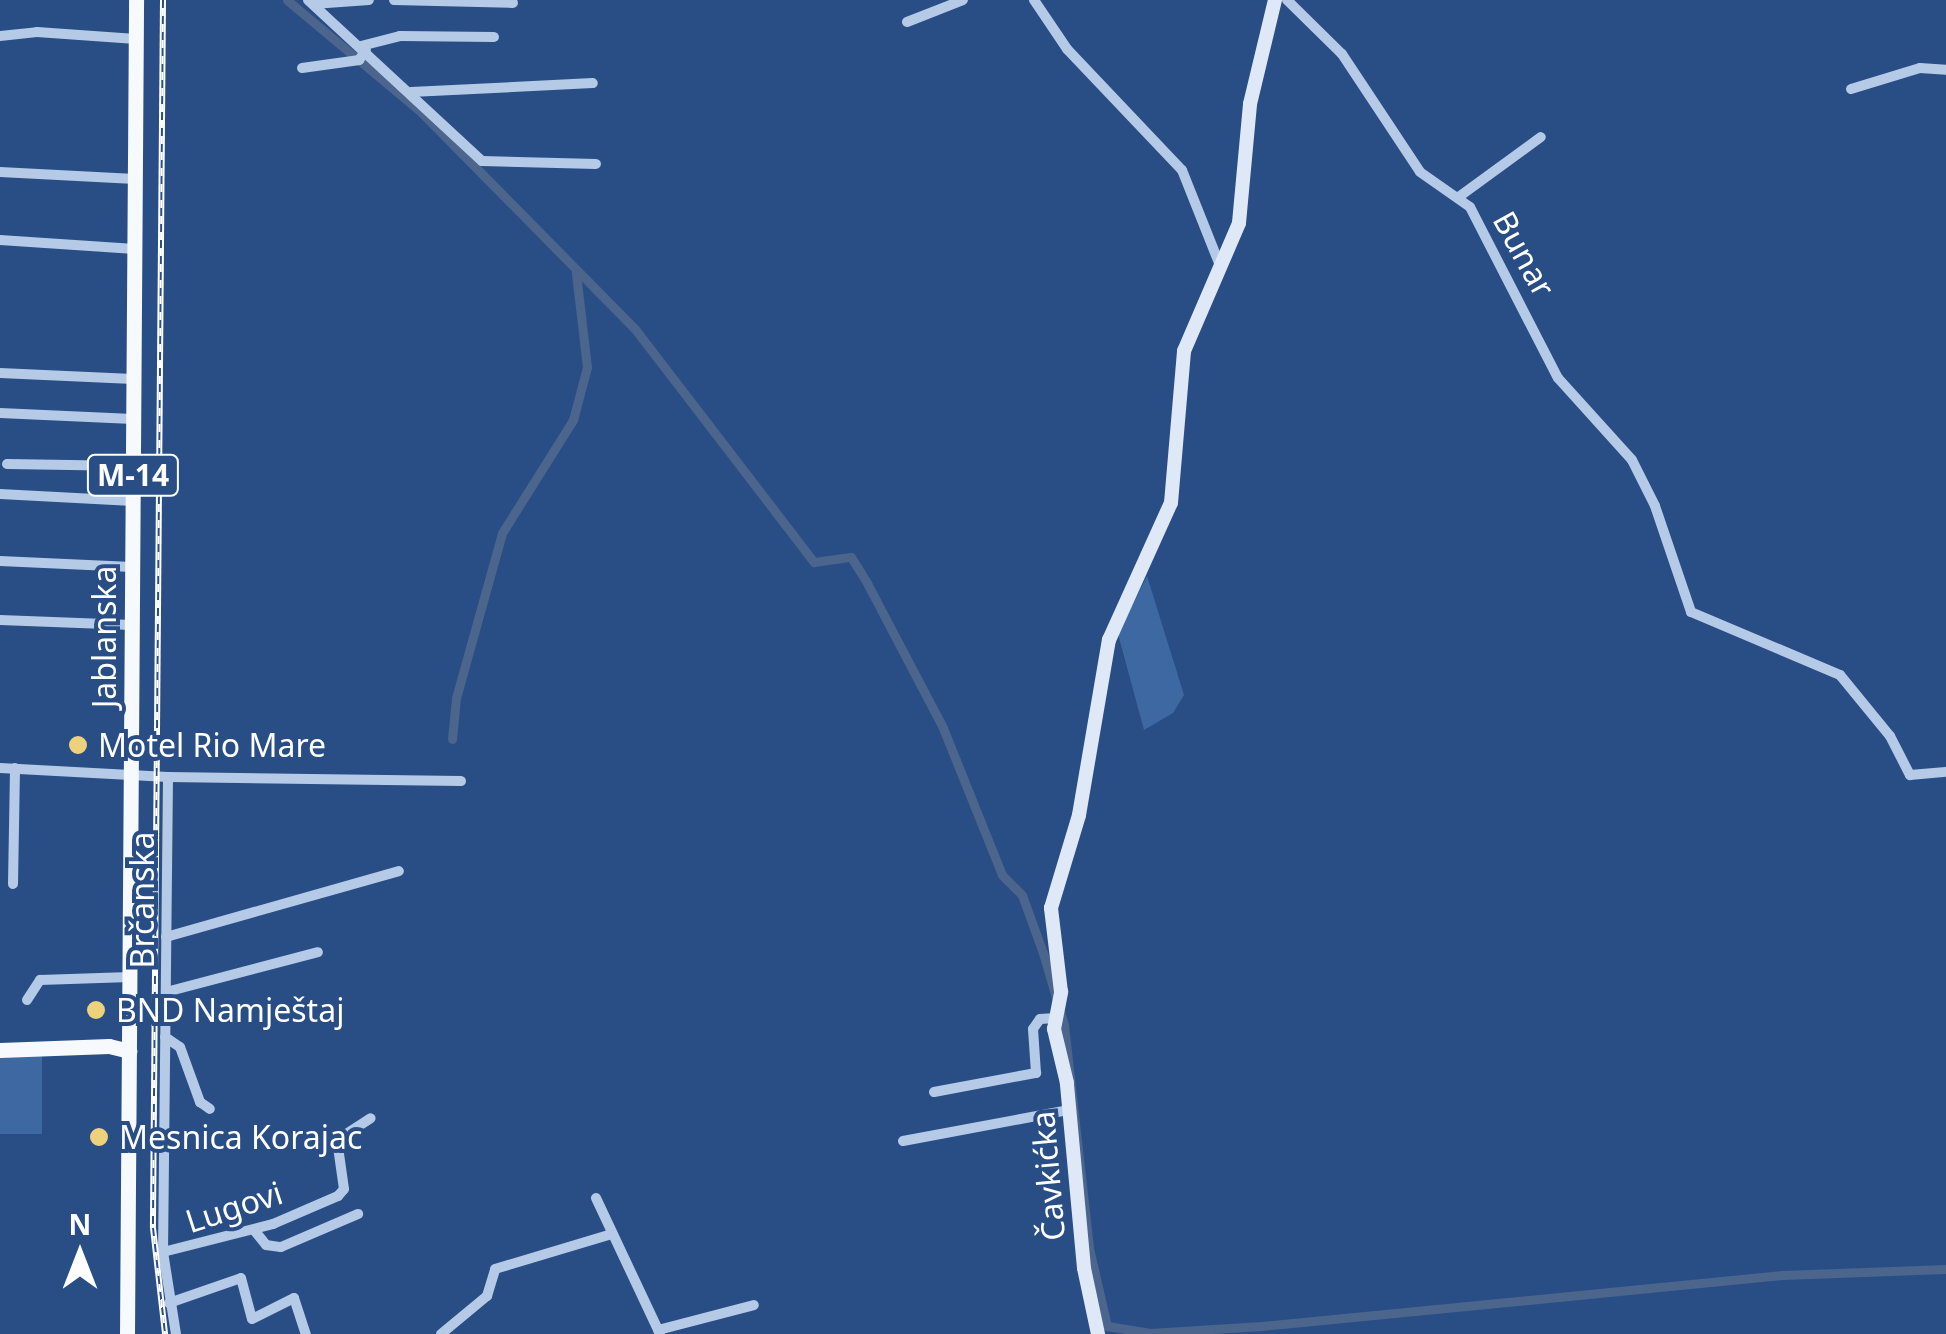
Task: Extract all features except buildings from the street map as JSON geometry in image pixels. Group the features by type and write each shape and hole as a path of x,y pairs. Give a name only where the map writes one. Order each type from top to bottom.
{"main road":[{"name":"Jablanska","path":"127,1334 136,0"},
{"path":"100,1046 130,1008"},
{"path":"62,1050 100,1046 129,1054"},
{"path":"0,1050 129,1054"}],"street":[{"path":"310,2 369,0"},
{"path":"394,0 513,3"},
{"path":"907,22 963,0"},
{"path":"1034,0 1067,49 1182,170 1219,263"},
{"name":"Čavkićka","path":"1098,1334 1084,1268 1057,1011 1051,908 1079,815 1103,662 1171,503 1184,351 1244,204 1250,104 1276,0"},
{"name":"Bunar","path":"1287,0 1342,54 1420,172 1460,196 1558,378 1632,460 1699,619 1840,675 1869,705 1910,775 1946,772"},
{"path":"310,2 478,158 596,164"},
{"path":"0,36 37,32 136,39"},
{"path":"302,68 362,53 400,36 494,37"},
{"path":"1851,89 1920,68 1946,70"},
{"path":"411,92 593,84"},
{"path":"1460,196 1541,137"},
{"path":"0,172 135,180"},
{"path":"0,240 135,249"},
{"path":"0,373 133,379"},
{"path":"0,413 134,419"},
{"path":"7,464 133,466"},
{"path":"0,494 133,501"},
{"path":"0,561 132,567"},
{"path":"0,620 132,626"},
{"path":"0,768 162,776 462,781"},
{"path":"13,884 15,768"},
{"name":"Brčanska","path":"162,776 166,938 163,1252 176,1334"},
{"path":"0,860 14,860"},
{"path":"166,938 399,871"},
{"path":"166,992 318,952"},
{"path":"27,1000 40,980 130,977"},
{"path":"934,1092 1036,1073 1033,1029 1040,1018 1057,1011"},
{"path":"166,1037 180,1047 200,1102 210,1109"},
{"path":"902,1141 1069,1110"},
{"name":"Lugovi","path":"163,1252 254,1230 342,1193 337,1140 371,1118"},
{"path":"596,1198 659,1332 754,1304"},
{"path":"254,1230 266,1245 281,1247 358,1214"},
{"path":"441,1334 487,1296 495,1269 612,1234"},
{"path":"169,1303 240,1278 252,1319 294,1298 306,1334"}],"shaded area":[{"path":"1147,576 1184,695 1173,713 1144,730 1118,634"},
{"path":"0,1050 42,1050 42,1134 0,1134"}],"waterway":[{"path":"287,0 422,113 635,329 814,562 851,557 943,728 1002,875 1022,895 1043,953 1064,1025 1089,1248 1107,1326 1150,1333 1262,1326 1783,1275 1946,1269"},
{"path":"452,739 456,698 502,533 573,420 587,367 576,273"}],"railway":[{"path":"163,0 153,1228 165,1334"}],"place":[{"name":"Motel Rio Mare","path":"78,745"},
{"name":"BND Namještaj","path":"96,1010"},
{"name":"Mesnica Korajac","path":"99,1137"}]}
